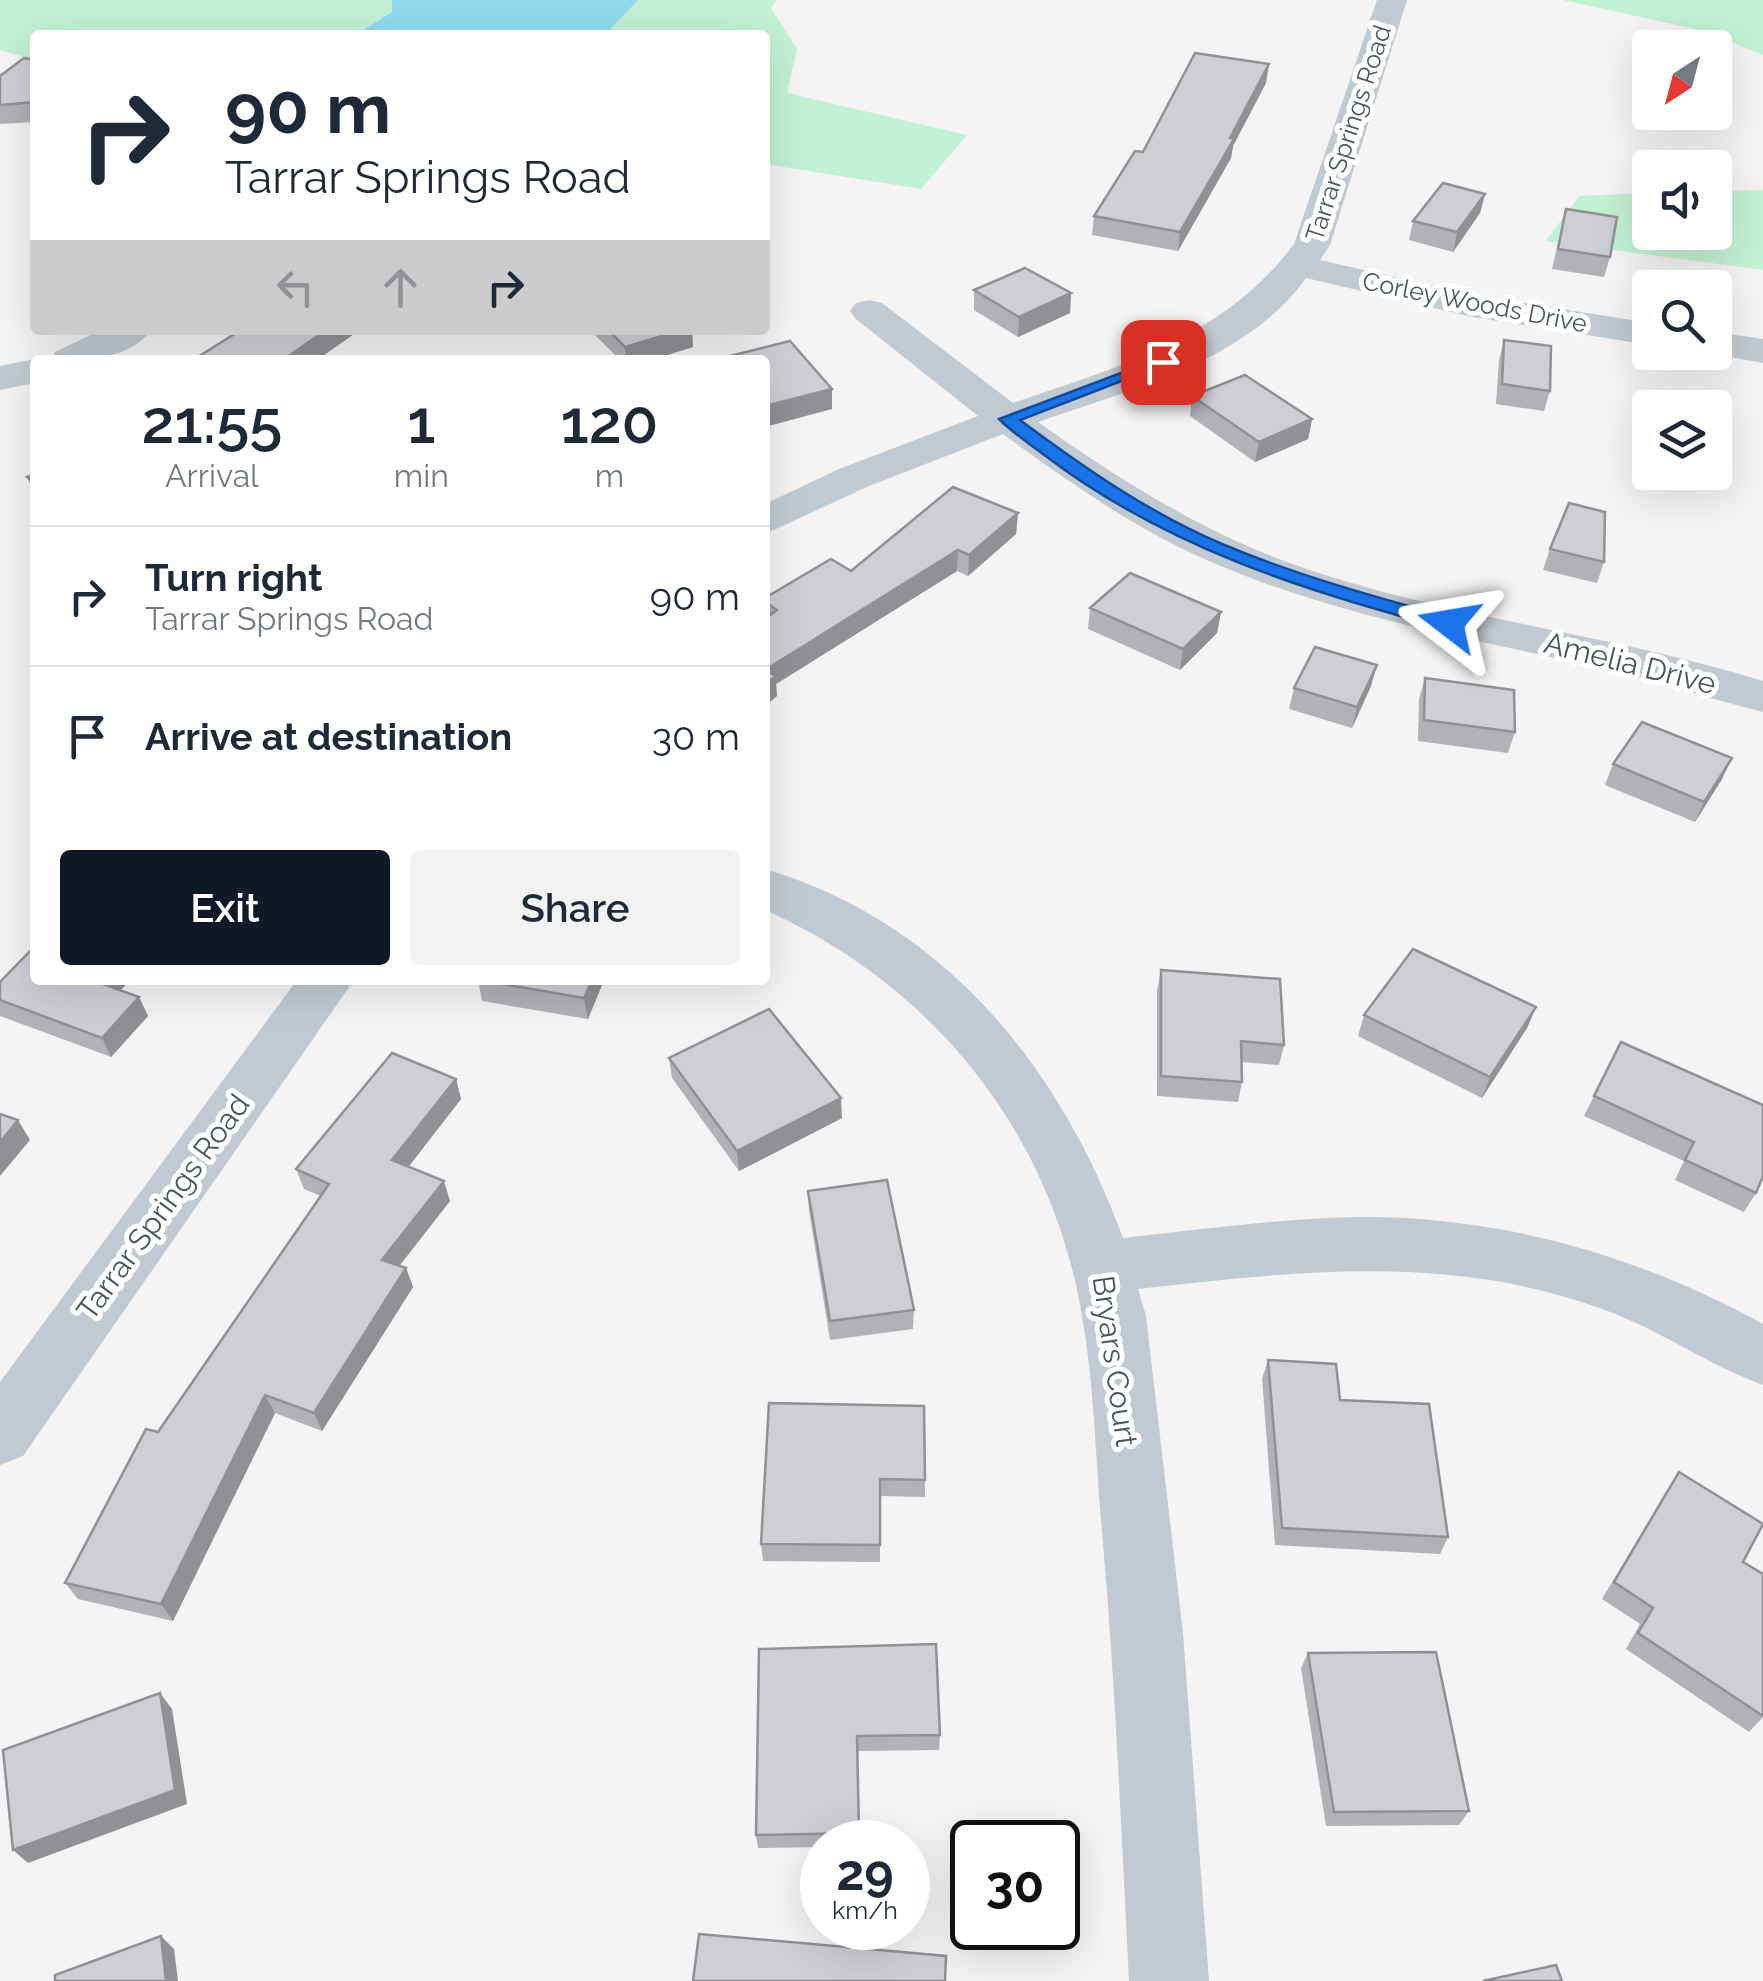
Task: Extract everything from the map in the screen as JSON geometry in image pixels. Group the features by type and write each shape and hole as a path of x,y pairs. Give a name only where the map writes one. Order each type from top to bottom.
{"street":[{"name":"Tarrar Springs Road","path":"770,519 840,486 1008,419 1163,362 1214,338 1257,311 1300,266 1312,245 1392,0"},
{"name":"Corley Woods Drive","path":"1300,266 1473,306 1632,331"},
{"name":"Amelia Drive","path":"868,311 1089,480 1146,514 1285,576 1449,623 1671,668 1763,698"},
{"path":"80,355 122,335"},
{"path":"1732,346 1763,351"},
{"path":"0,378 30,372"},
{"name":"Bryars Court","path":"770,890 840,924 914,973 980,1034 1010,1070 1060,1148 1103,1266 1114,1316 1147,1633 1169,1981"},
{"name":"Tarrar Springs Road","path":"0,1435 323,985"},
{"path":"1103,1266 1336,1244 1451,1247 1569,1271 1628,1291 1687,1316 1763,1357"}],"green space":[{"path":"0,0 392,0 392,12 363,30 30,30 30,59 0,50"},
{"path":"638,0 777,0 771,8 797,49 787,93 967,135 921,189 770,165 770,30 609,30"},
{"path":"1563,0 1763,0 1763,55 1732,42 1732,30 1699,30"},
{"path":"1763,190 1763,270 1546,241 1579,196 1632,194 1632,250 1732,250 1732,191"}],"water":[{"path":"392,0 638,0 610,30 363,30 392,12"}],"building":[{"path":"1195,53 1269,64 1230,138 1234,139 1180,232 1094,216 1135,151 1143,152"},
{"path":"24,58 30,59 30,102 0,105 0,76"},
{"path":"1443,183 1485,194 1457,232 1413,221"},
{"path":"1566,209 1617,217 1610,257 1558,249"},
{"path":"1025,268 1071,293 1019,317 974,290"},
{"path":"233,335 319,335 290,355 201,355"},
{"path":"613,335 665,335 625,347"},
{"path":"1504,340 1551,346 1550,391 1502,384"},
{"path":"790,341 832,389 770,405 770,355 734,355"},
{"path":"1245,375 1312,419 1259,442 1192,396"},
{"path":"953,487 1018,513 969,555 958,550 770,667 770,615 777,610 770,605 770,595 831,559 851,571"},
{"path":"1569,503 1605,512 1604,562 1550,549"},
{"path":"1130,573 1221,612 1183,649 1090,608"},
{"path":"1315,647 1377,665 1357,707 1294,688"},
{"path":"1425,678 1514,690 1515,732 1424,720"},
{"path":"1642,722 1732,758 1704,802 1613,764"},
{"path":"1413,949 1536,1007 1490,1077 1364,1015"},
{"path":"30,951 30,985 106,985 139,997 102,1038 0,1000 0,982"},
{"path":"1161,970 1280,979 1284,1045 1241,1041 1242,1082 1161,1076"},
{"path":"507,985 590,985 584,998"},
{"path":"769,1009 841,1098 737,1151 669,1058"},
{"path":"1621,1042 1763,1105 1763,1176 1756,1193 1685,1160 1694,1142 1594,1096"},
{"path":"392,1053 456,1079 392,1160 444,1181 382,1260 406,1268 314,1413 265,1395 161,1604 65,1583 146,1429 158,1432 329,1184 296,1169"},
{"path":"0,1114 18,1120 0,1142"},
{"path":"887,1180 914,1310 830,1321 808,1191"},
{"path":"1268,1360 1336,1364 1340,1400 1429,1404 1448,1537 1282,1528"},
{"path":"769,1403 924,1406 925,1480 880,1479 880,1545 761,1544"},
{"path":"1679,1472 1763,1524 1743,1562 1763,1574 1763,1716 1638,1633 1653,1608 1614,1582"},
{"path":"936,1644 940,1735 857,1736 859,1820 800,1820 800,1834 756,1835 759,1649"},
{"path":"1436,1652 1469,1811 1334,1812 1308,1653"},
{"path":"160,1693 175,1790 13,1850 3,1750"},
{"path":"699,1934 800,1943 800,1950 879,1950 946,1956 945,1981 693,1981"},
{"path":"161,1936 166,1981 55,1981 55,1975"},
{"path":"1556,1965 1562,1981 1483,1981"}],"route":[{"path":"1163,362 1008,419 1089,480 1212,547 1364,602 1449,623"}]}
